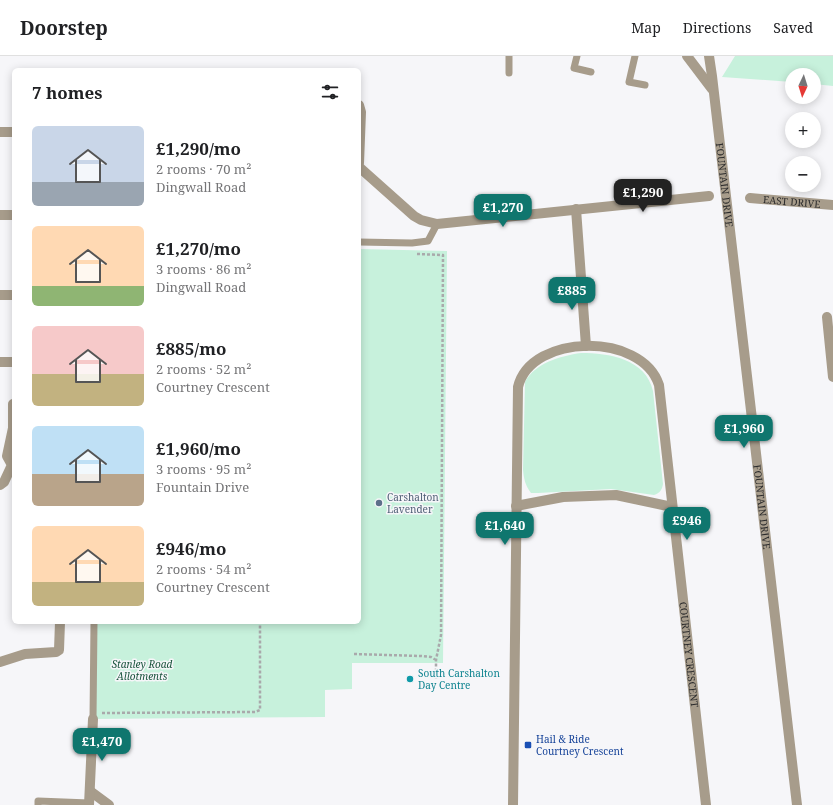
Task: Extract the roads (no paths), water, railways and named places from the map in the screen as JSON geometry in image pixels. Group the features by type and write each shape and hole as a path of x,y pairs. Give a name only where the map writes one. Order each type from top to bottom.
{"street":[{"name":"FOUNTAIN DRIVE","path":"687,56 714,90"},
{"name":"FOUNTAIN DRIVE","path":"708,56 714,90 797,805"},
{"path":"0,132 12,132"},
{"path":"361,169 414,216 434,223 709,196"},
{"name":"EAST DRIVE","path":"750,198 833,204"},
{"path":"576,209 586,346"},
{"path":"0,214 12,215"},
{"path":"0,295 12,295"},
{"path":"828,316 833,377"},
{"name":"COURTNEY CRESCENT","path":"513,805 517,396 520,378 530,365 567,349 586,346 608,348 631,355 646,365 657,379 706,805"},
{"path":"0,362 12,362"},
{"path":"0,485 4,482 12,466 7,456 12,433"},
{"path":"516,506 563,497 604,495 630,497 672,507"},
{"path":"0,662 25,654 56,652 59,650 60,624"},
{"path":"89,804 93,715"},
{"path":"90,791 109,805"}],"lane":[{"path":"509,56 509,73"},
{"path":"577,56 574,68 591,72"},
{"path":"635,56 629,82 645,85"},
{"path":"361,242 428,241 434,223"},
{"path":"93,715 94,624"},
{"path":"38,805 38,801 59,804 89,804"}],"place":[{"name":"Carshalton Lavender","path":"379,503"},
{"name":"South Carshalton Day Centre","path":"410,679"},
{"name":"Hail & Ride Courtney Crescent","path":"528,745"}],"park label":[{"name":"Stanley Road Allotments","path":"142,670"}]}
